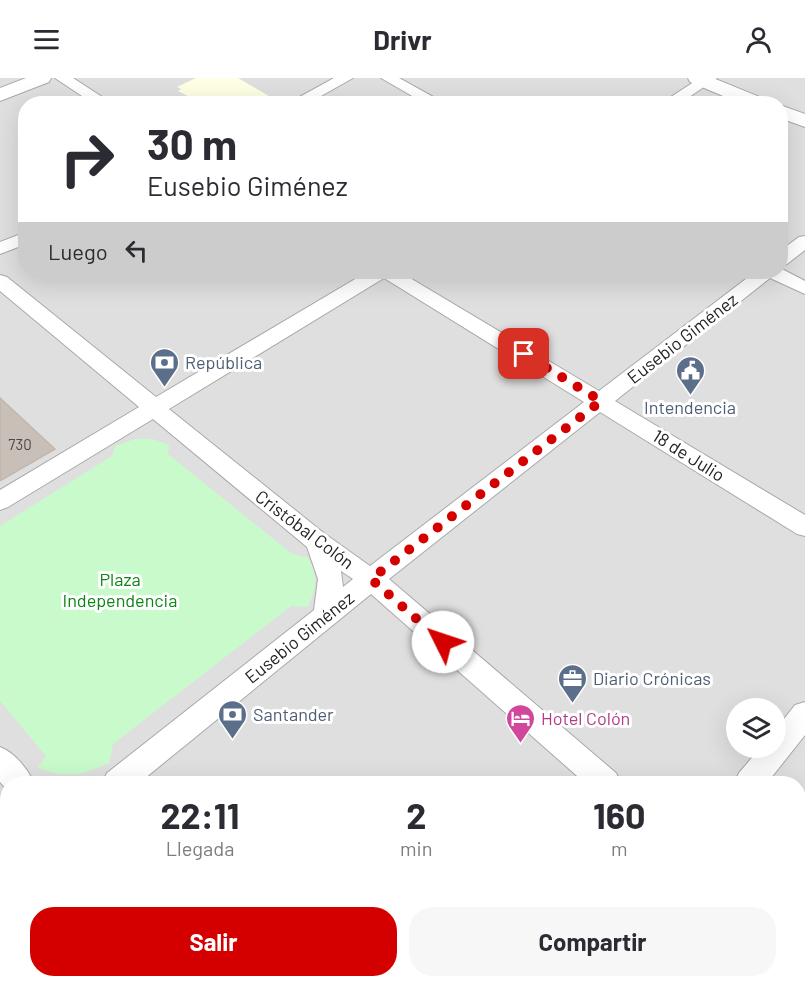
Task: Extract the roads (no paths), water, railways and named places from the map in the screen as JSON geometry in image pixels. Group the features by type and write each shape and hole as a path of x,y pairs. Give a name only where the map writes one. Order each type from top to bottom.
{"street":[{"path":"0,95 42,78"},
{"path":"62,78 92,96"},
{"path":"310,96 346,78"},
{"path":"388,78 423,96"},
{"path":"679,96 704,79 742,96"},
{"path":"788,115 805,122"},
{"path":"0,249 18,241"},
{"path":"788,254 805,241"},
{"path":"0,501 368,279"},
{"name":"18 de Julio","path":"400,279 805,527"},
{"name":"Eusebio Giménez","path":"126,776 371,579 757,279"},
{"path":"786,279 805,288"},
{"name":"Cristóbal Colón","path":"0,281 316,541 371,579 598,776"},
{"path":"112,435 141,430 185,434"},
{"path":"316,541 330,575 332,595 324,618"},
{"path":"754,776 805,714"},
{"path":"0,760 13,776"}],"place":[{"name":"República","path":"164,388"},
{"name":"Intendencia","path":"690,396"},
{"name":"Diario Crónicas","path":"572,704"},
{"name":"Santander","path":"232,740"},
{"name":"Hotel Colón","path":"520,744"}],"park label":[{"name":"Plaza Independencia","path":"120,589"}]}
